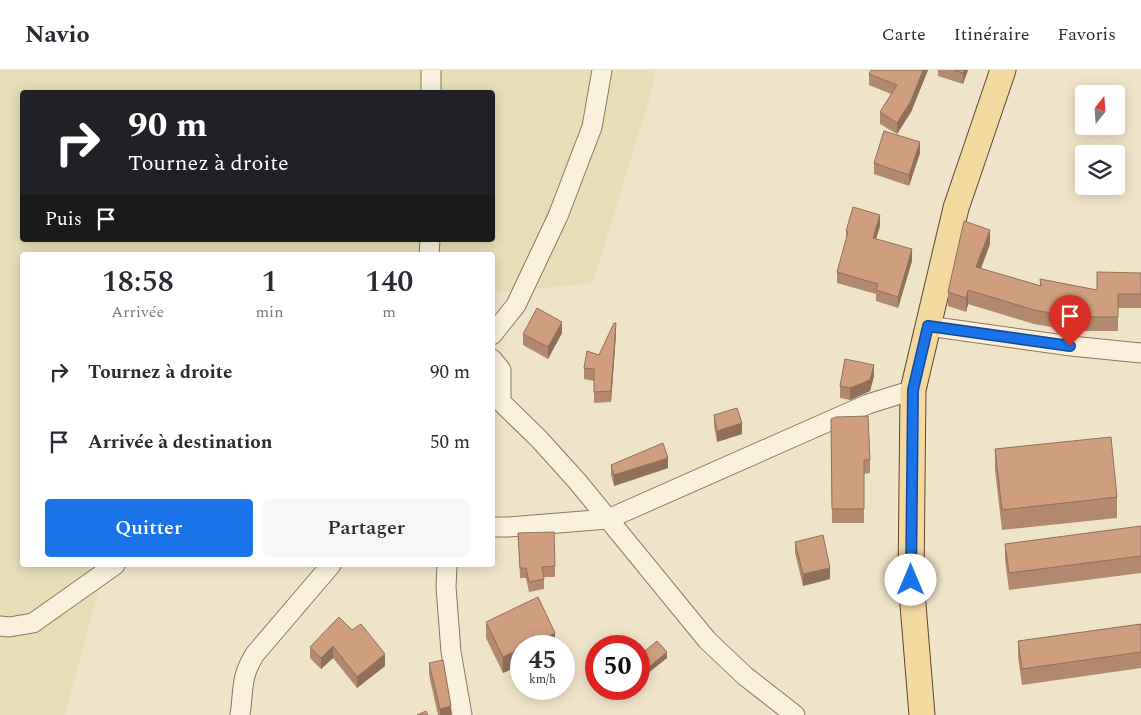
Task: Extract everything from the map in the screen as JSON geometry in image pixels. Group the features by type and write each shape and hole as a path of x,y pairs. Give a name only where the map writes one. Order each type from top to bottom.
{"main road":[{"path":"922,715 911,580 913,390 956,208 1003,70"}],"street":[{"path":"431,70 431,90"},
{"path":"495,331 516,304 558,216 592,127 602,70"},
{"path":"928,326 1070,346 1141,352"},
{"path":"495,369 501,402 539,439 608,519 707,640 745,676 795,715"},
{"path":"495,527 608,519 868,404 913,390"},
{"path":"0,626 9,627 33,623 112,567"},
{"path":"240,715 244,677 251,660 329,567"},
{"path":"447,567 446,587 451,652 462,715"}],"shaded area":[{"path":"0,70 654,70 654,83 593,283 495,293 495,252 20,252 20,567 104,567 65,715 0,715"}],"building":[{"path":"871,70 923,70 911,101 897,123 880,112 897,85 869,74"},
{"path":"884,131 920,142 909,175 874,163"},
{"path":"853,207 880,215 873,238 912,249 898,297 876,290 878,284 837,272"},
{"path":"964,221 990,230 976,267 1041,286 1040,279 1097,290 1097,272 1141,273 1141,294 1118,294 1118,317 1074,317 1034,310 968,290 966,298 948,292"},
{"path":"537,308 562,322 548,347 523,334"},
{"path":"614,323 616,323 611,391 594,392 594,369 584,368 587,351 599,355"},
{"path":"845,359 874,365 870,380 850,388 840,386"},
{"path":"737,408 742,423 717,431 714,415"},
{"path":"868,416 870,460 864,460 864,509 832,509 831,419 836,417"},
{"path":"1111,437 1117,497 1002,510 995,449"},
{"path":"663,443 668,458 614,475 611,465"},
{"path":"1141,526 1141,556 1009,573 1005,544"},
{"path":"554,532 555,566 542,567 544,579 529,582 526,568 520,568 518,533"},
{"path":"823,535 830,568 803,574 795,542"},
{"path":"538,597 555,633 551,635 510,635 510,654 503,657 486,622"},
{"path":"339,617 352,630 361,624 385,654 357,677 333,646 321,658 310,647"},
{"path":"1141,624 1141,652 1022,669 1018,641"},
{"path":"657,641 667,652 650,666 650,647"},
{"path":"443,660 451,706 440,709 429,663"},
{"path":"426,711 428,715 417,715"}],"route":[{"path":"911,580 913,390 928,326 1070,346"}]}
